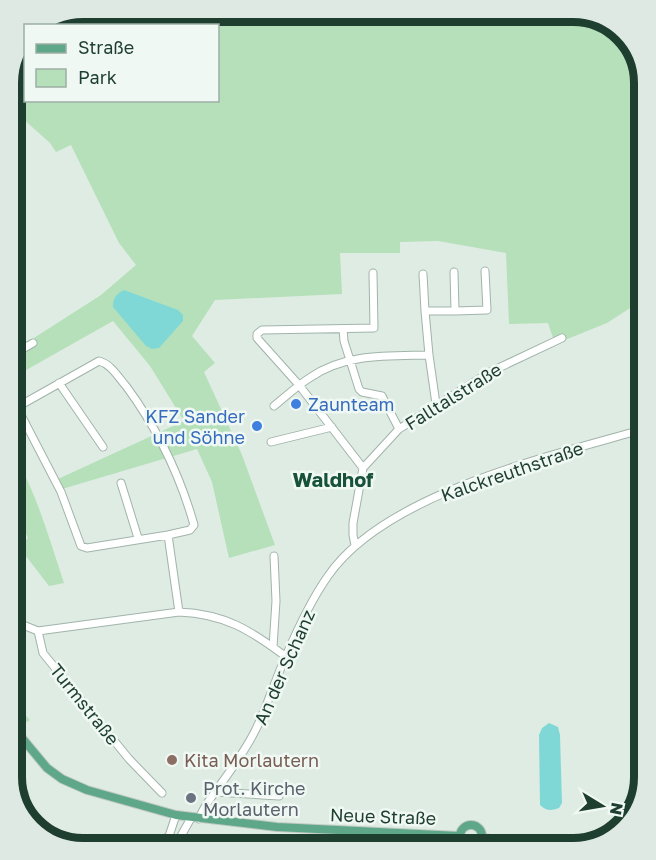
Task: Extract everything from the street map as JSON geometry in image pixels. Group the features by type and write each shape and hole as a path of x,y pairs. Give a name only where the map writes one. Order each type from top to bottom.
{"main road":[{"name":"Neue Straße","path":"22,738 43,763 62,779 94,793 176,815 340,831 459,836 462,829 472,825 478,828 482,838"}],"street":[{"path":"425,311 487,310 485,271"},
{"path":"454,272 455,310"},
{"path":"356,545 353,523 363,468 256,334 262,330 374,328 373,273"},
{"path":"423,274 429,356 436,404"},
{"path":"343,329 359,389 362,392 381,396 399,429"},
{"name":"Falltalstraße","path":"363,468 399,429 436,404 509,361 561,338"},
{"path":"23,349 33,344"},
{"path":"274,406 312,375 334,364 365,357 429,356"},
{"path":"23,404 99,361 106,363 132,395 161,440 181,485 194,525 190,530 87,548 81,546 61,492 23,418"},
{"path":"59,383 103,447"},
{"path":"271,442 332,427"},
{"name":"Kalckreuthstraße","path":"356,545 404,513 451,490 634,432"},
{"path":"121,483 138,538"},
{"path":"168,534 179,612"},
{"name":"An der Schanz","path":"181,837 216,792 255,731 304,616 336,565 356,545"},
{"path":"273,647 276,601 274,556"},
{"path":"22,625 39,631 179,612 195,613 224,619 245,628 285,656"},
{"name":"Turmstraße","path":"39,631 43,653 129,759 162,793"},
{"path":"216,792 279,796"},
{"path":"167,838 171,833 176,815"},
{"path":"171,833 181,837"}],"green space":[{"path":"76,23 576,23 592,26 616,40 630,64 634,84 634,305 607,323 555,344 548,323 509,324 506,253 438,241 400,242 400,253 340,253 342,294 215,300 192,336 215,363 204,372 242,455 275,545 229,558 212,482 197,449 62,489 58,479 184,421 150,366 113,321 23,372 23,345 101,295 136,265 119,243 71,145 56,152 50,143 23,119 24,74 24,102 219,102 219,24 72,24"},
{"path":"22,470 48,533 64,583 49,586 22,551 22,544 28,538 22,526"},
{"path":"22,711 30,720 22,725"}],"water":[{"path":"124,290 178,310 183,315 183,321 159,348 152,349 146,346 113,307 115,297"},
{"path":"549,723 558,727 560,735 562,803 559,808 551,810 540,805 539,735 542,728"}],"place":[{"name":"Zaunteam","path":"296,404"},
{"name":"KFZ Sander und Söhne","path":"257,426"},
{"name":"Kita Morlautern","path":"172,760"},
{"name":"Prot. Kirche Morlautern","path":"191,798"}],"district":[{"name":"Waldhof","path":"333,479"}]}
